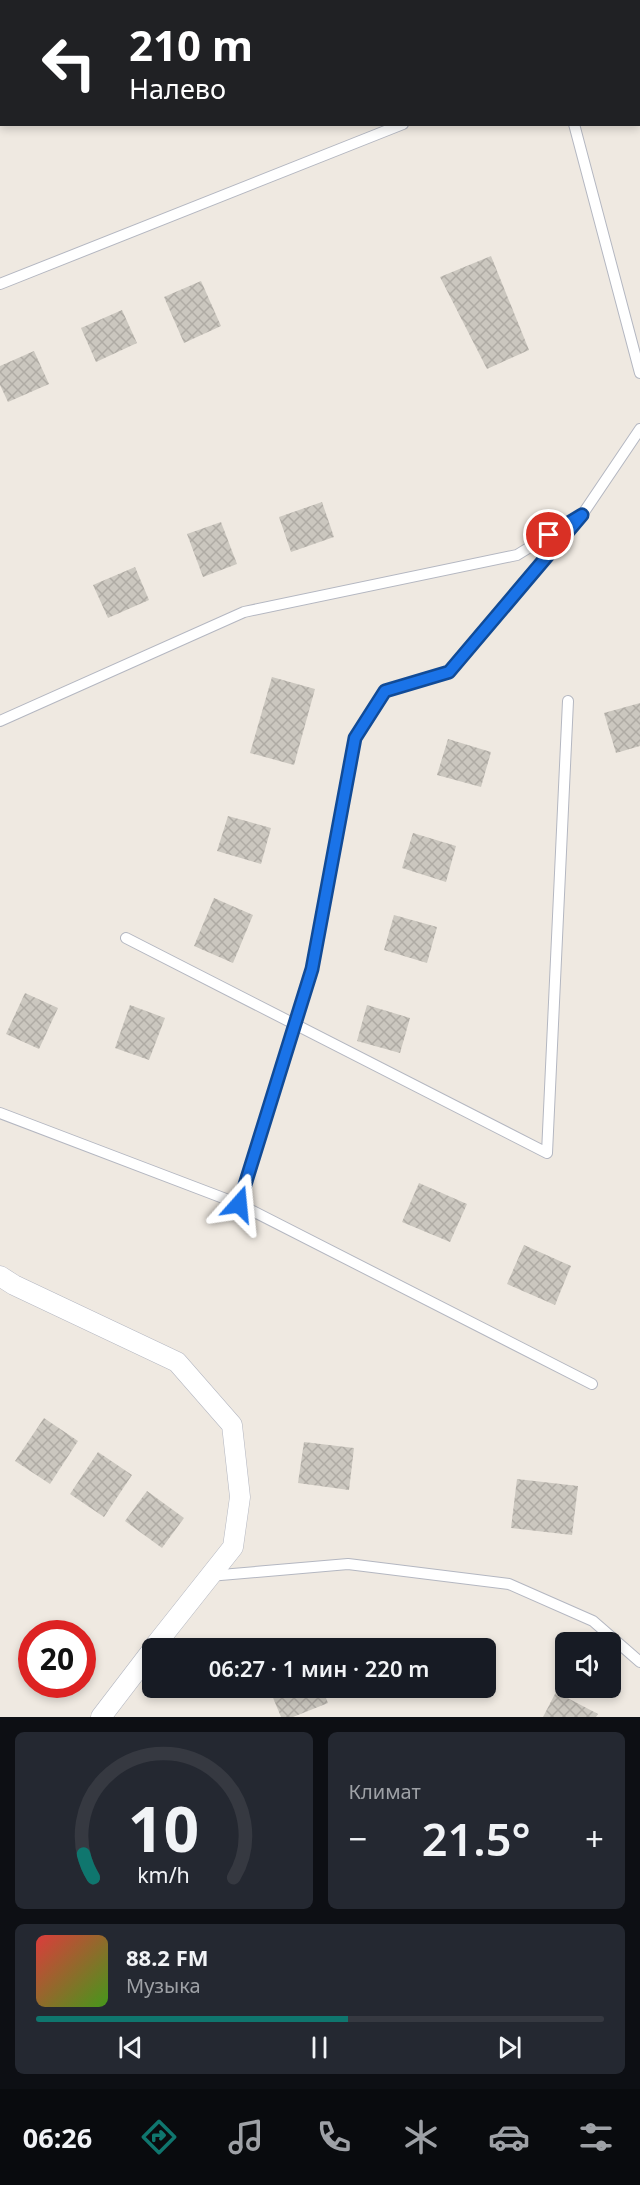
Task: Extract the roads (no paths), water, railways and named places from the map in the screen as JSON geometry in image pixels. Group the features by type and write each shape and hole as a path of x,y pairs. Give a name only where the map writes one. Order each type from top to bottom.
{"street":[{"path":"0,1276 14,1285 177,1362 232,1425 240,1497 233,1547 161,1638"},
{"path":"101,1717 142,1663"}],"lane":[{"path":"0,284 398,126"},
{"path":"575,126 640,373"},
{"path":"239,1204 312,969 355,738 385,691 449,672 582,515 640,429"},
{"path":"0,721 244,612 517,555 582,515"},
{"path":"126,938 547,1153 568,701"},
{"path":"0,1113 239,1204 592,1384"},
{"path":"208,1576 348,1564 510,1584 593,1621 640,1662"}]}
